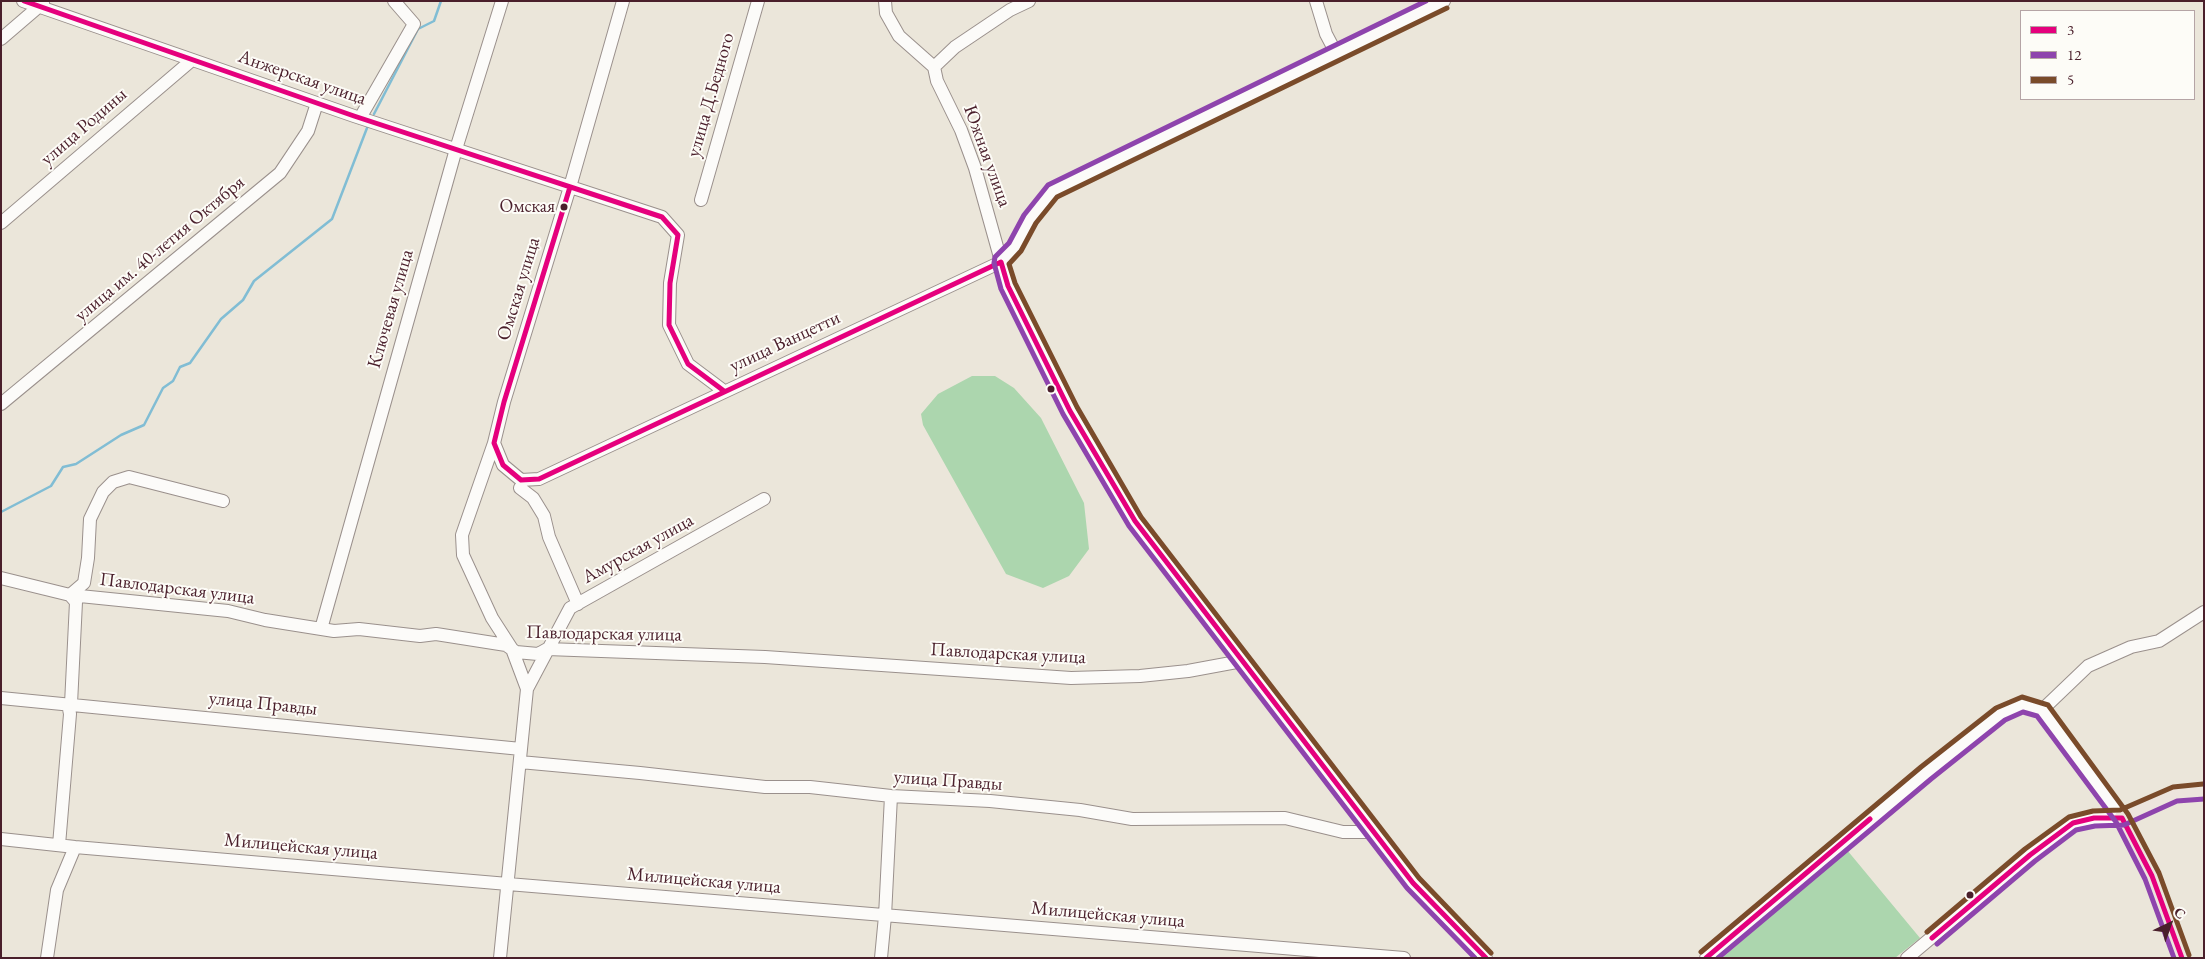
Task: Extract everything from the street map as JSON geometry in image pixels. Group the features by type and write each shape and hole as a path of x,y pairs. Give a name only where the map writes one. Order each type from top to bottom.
{"main road":[{"path":"2182,958 2152,876 2122,818 2175,794 2204,791"}],"street":[{"name":"Анжерская улица","path":"23,1 42,4 192,60 360,118 662,218 678,235 670,283 669,325 688,364 724,391"},
{"path":"394,1 414,24"},
{"path":"360,118 414,24 406,1"},
{"name":"Ключевая улица","path":"321,629 456,150 502,1"},
{"name":"Омская улица","path":"527,690 512,649 492,618 463,555 462,534 494,443 507,393 570,187 623,1"},
{"name":"улица Д.Бедного","path":"701,200 758,1"},
{"path":"885,1 886,14 899,36 934,67 955,47 1022,3"},
{"path":"1316,1 1326,34 1336,53"},
{"path":"1001,262 1015,248 1030,220 1052,191 1444,1"},
{"path":"1,40 42,4"},
{"name":"улица Родины","path":"1,222 192,60"},
{"name":"Южная улица","path":"934,67 937,81 961,130 975,168 1008,286 1070,411 1136,522 1413,883 1486,958"},
{"name":"улица им. 40-летия Октября","path":"1,404 280,173 308,131 318,103"},
{"name":"улица Ванцетти","path":"494,443 503,465 521,480 539,478 1001,262"},
{"path":"59,845 76,613 76,602 70,595 84,583 88,558 90,519 103,492 113,482 129,477 223,501"},
{"path":"520,488 533,498 544,516 550,537 578,604"},
{"name":"Амурская улица","path":"527,690 570,608 764,499"},
{"name":"Павлодарская улица","path":"1,578 70,595 228,611 265,620 334,631 359,629 420,636 436,634 506,645 516,652 538,654 547,649 765,657 1071,678 1149,675 1188,671 1242,661"},
{"path":"2042,710 2088,666 2131,647 2159,641 2204,612"},
{"path":"500,958 527,690"},
{"name":"улица Правды","path":"1,698 521,749"},
{"path":"1706,958 1870,819 2001,714 2022,704 2042,710 2122,818"},
{"name":"улица Правды","path":"520,762 765,787 810,787 891,796 990,801 1080,810 1132,819 1285,818 1342,832 1373,832"},
{"path":"881,958 886,916 891,796"},
{"path":"1907,958 2030,855 2072,823 2094,818 2122,818"},
{"name":"Милицейская улица","path":"1,839 508,884 1404,958"},
{"path":"48,958 57,890 75,847"}],"green space":[{"path":"972,376 995,376 1014,388 1041,418 1084,503 1089,549 1069,576 1043,588 1006,574 923,425 921,414 938,394"},
{"path":"1847,850 1920,938 1895,958 1722,958"}],"waterway":[{"path":"374,114 418,29 434,21 441,1"},
{"path":"1,512 51,486 63,467 76,464 121,435 144,425 163,388 173,381 180,367 190,363 221,319 243,300 254,281 332,219 367,128"}],"transit line":[{"name":"3","path":"24,1 354,116 662,217 678,235 670,283 669,325 688,364 724,391"},
{"name":"12","path":"1426,1 1048,185 1024,215 1009,243 995,257 994,263 1001,289 1063,414 1129,526 1407,888 1475,958"},
{"name":"5","path":"1447,8 1057,197 1036,223 1021,251 1009,264 1015,283 1077,407 1141,517 1419,878 1491,953"},
{"name":"3","path":"570,187 504,402 494,443 503,465 521,480 539,479 1001,262 1008,286 1070,411 1135,521 1413,883 1486,958"},
{"name":"5","path":"1701,952 1921,767 1996,708 2022,697 2048,705 2128,814 2159,873 2189,955"},
{"name":"12","path":"1718,958 1931,779 2005,720 2023,712 2037,716 2116,822 2145,879 2174,958"},
{"name":"5","path":"1927,932 2025,849 2069,817 2093,811 2120,810 2173,787 2203,784"},
{"name":"12","path":"1937,944 2035,861 2076,830 2095,826 2124,825 2177,801 2204,799"},
{"name":"3","path":"1932,938 2030,855 2073,823 2094,818 2122,818 2152,876 2182,958"},
{"name":"3","path":"1706,958 1870,819"}],"place":[{"name":"Омская","path":"564,207"}]}
